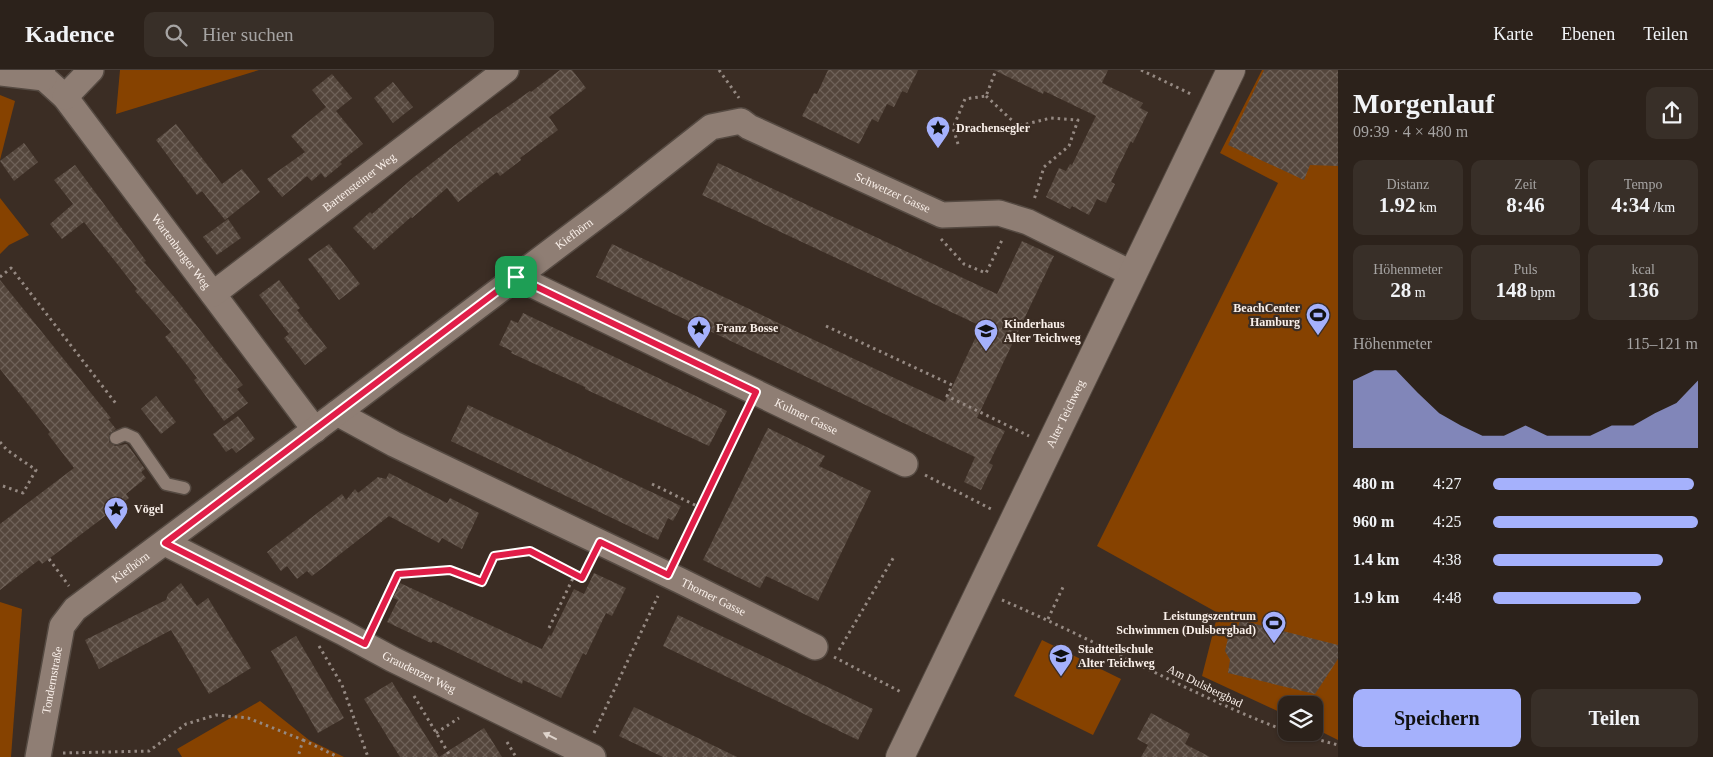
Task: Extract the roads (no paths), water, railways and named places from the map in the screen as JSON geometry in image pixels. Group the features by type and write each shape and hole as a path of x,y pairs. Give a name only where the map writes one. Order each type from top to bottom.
{"street":[{"path":"65,97 91,70"},
{"name":"Bartensteiner Weg","path":"212,294 506,70"},
{"name":"Alter Teichweg","path":"900,757 1214,105 1226,72"},
{"name":"Wartenburger Weg","path":"0,73 43,74 65,97 315,430"},
{"name":"Schwetzer Gasse","path":"741,121 749,127 942,215 999,213 1020,220 1133,274"},
{"name":"Kiefhörn","path":"73,598 165,543 616,202 711,127 741,121"},
{"name":"Kulmer Gasse","path":"516,277 905,464"},
{"name":"Thorner Gasse","path":"337,413 394,444 825,652"},
{"name":"Graudenzer Weg","path":"165,543 473,699 589,755"},
{"name":"Tondernstraße","path":"38,755 62,626 73,598"}],"lane":[{"path":"116,438 125,434 134,438 166,484 184,488"}],"place":[{"name":"Drachensegler","path":"938,149"},
{"name":"BeachCenter Hamburg","path":"1318,336"},
{"name":"Franz Bosse","path":"699,349"},
{"name":"Kinderhaus Alter Teichweg","path":"986,352"},
{"name":"Vögel","path":"116,530"},
{"name":"Leistungszentrum Schwimmen (Dulsbergbad)","path":"1274,644"},
{"name":"Stadtteilschule Alter Teichweg","path":"1061,677"}]}
